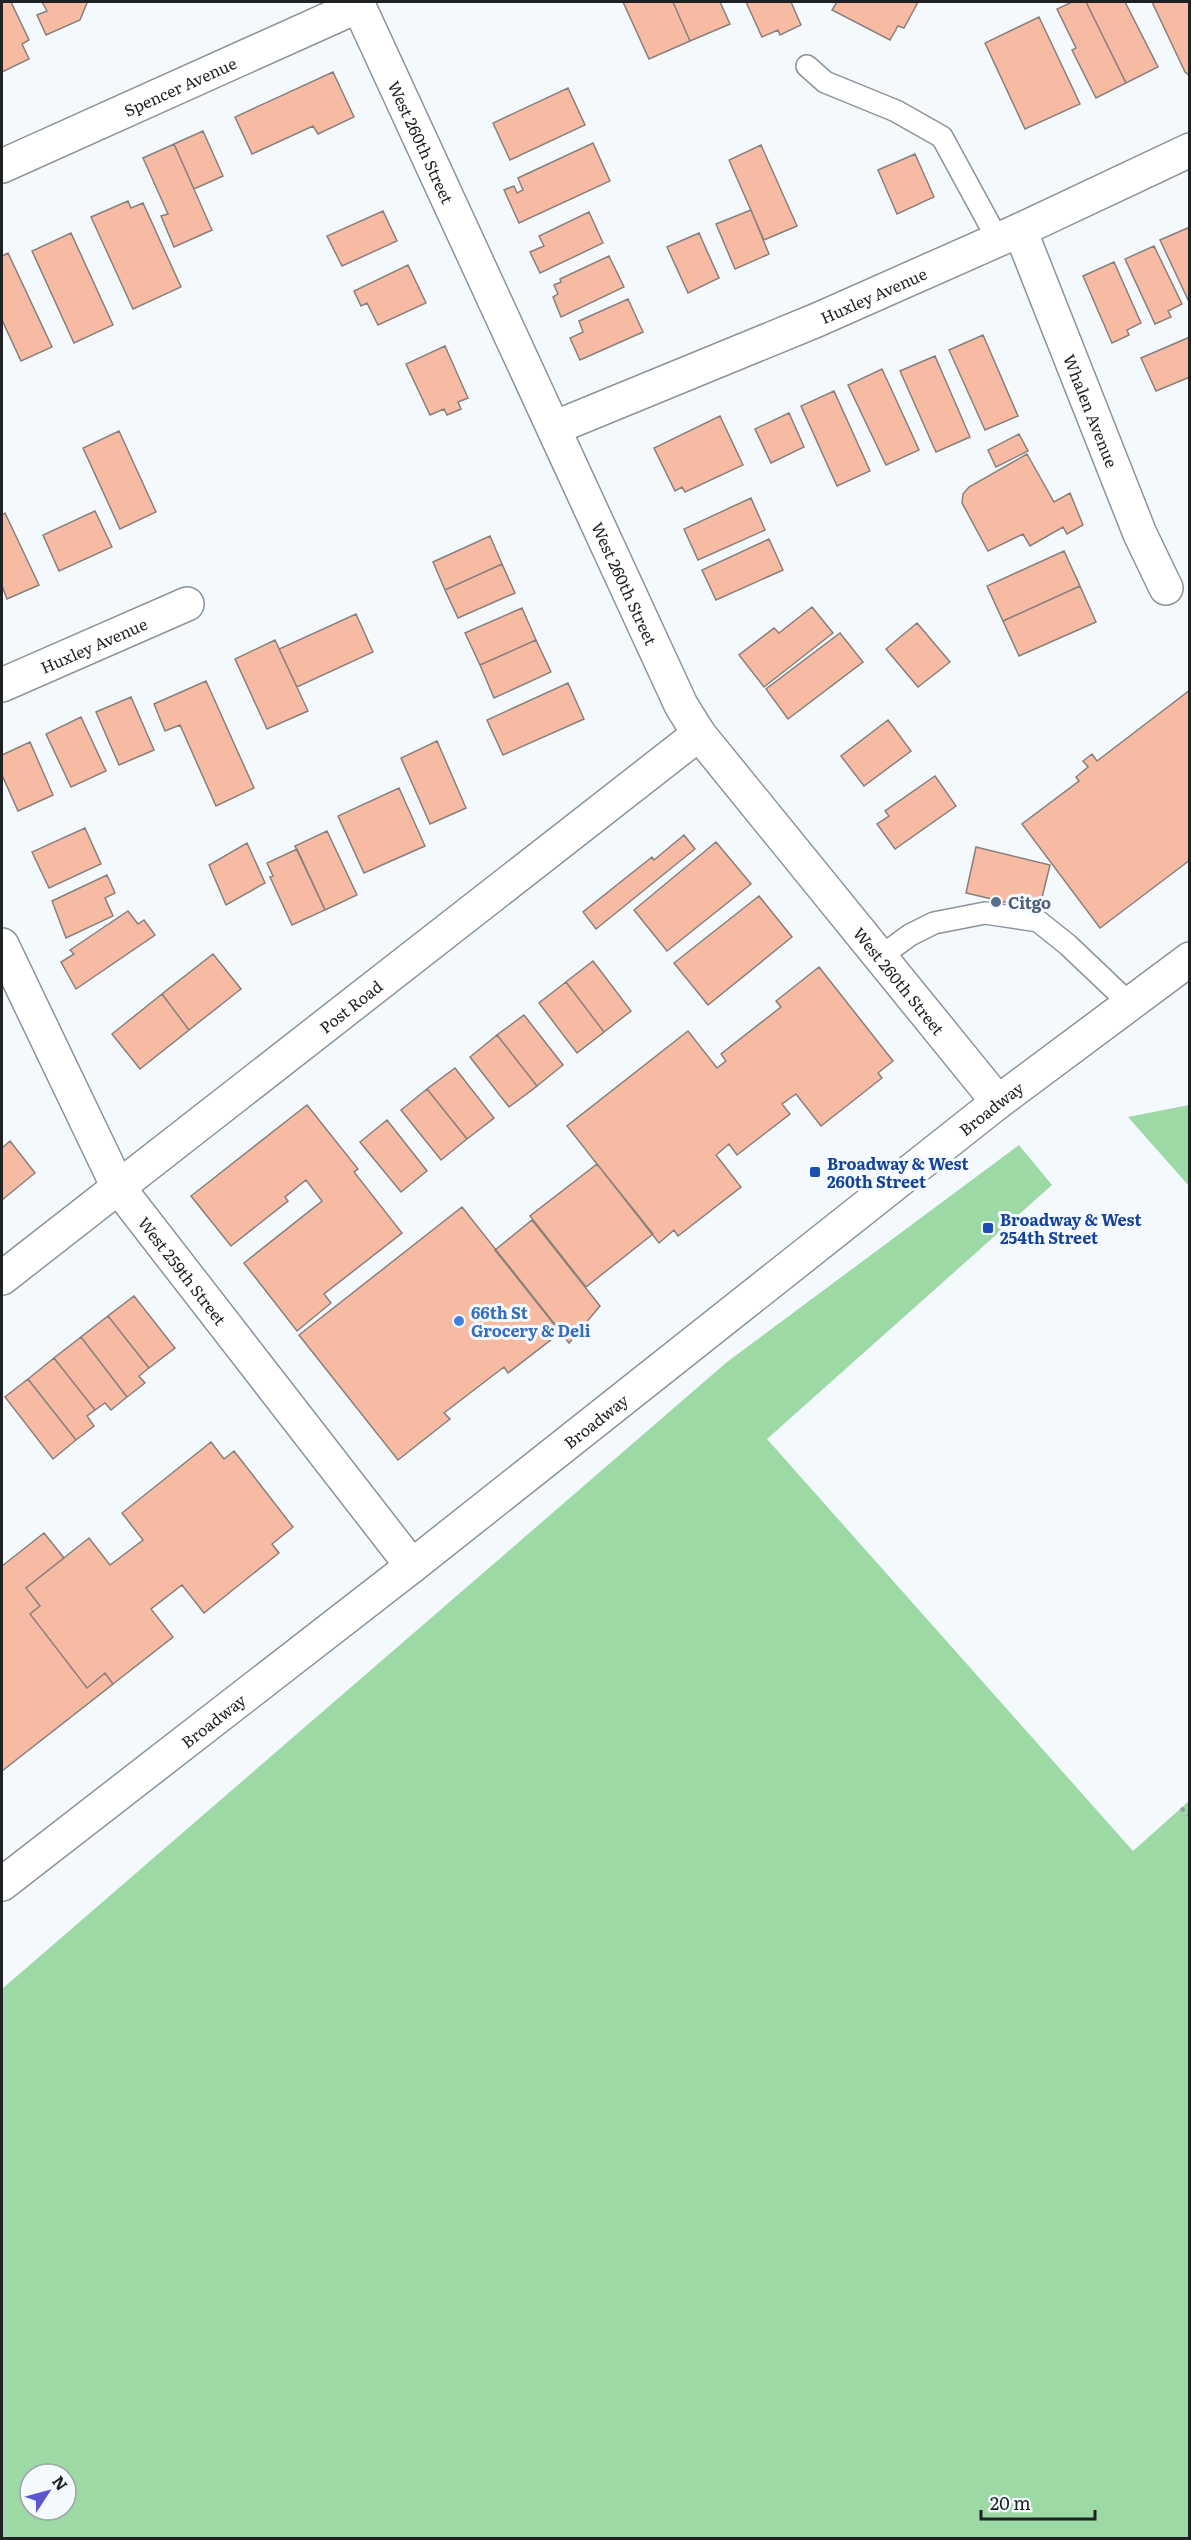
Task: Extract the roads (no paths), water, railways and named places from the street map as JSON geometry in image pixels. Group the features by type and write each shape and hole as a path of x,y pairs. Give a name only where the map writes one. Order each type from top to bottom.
{"street":[{"name":"Spencer Avenue","path":"2,166 358,4"},
{"name":"West 260th Street","path":"358,4 681,705 699,734 998,1102"},
{"name":"Huxley Avenue","path":"554,428 817,320 1009,235 1190,150"},
{"name":"Whalen Avenue","path":"1009,235 1140,534 1166,588"},
{"name":"Huxley Avenue","path":"2,685 188,604"},
{"name":"Post Road","path":"2,1278 699,734"},
{"name":"West 259th Street","path":"2,945 118,1187 412,1566"},
{"name":"Broadway","path":"2,1884 412,1566 998,1102 1190,959"}],"lane":[{"path":"807,66 825,82 896,111 942,137 1009,235"},
{"path":"880,957 910,934 934,923 985,913 1038,921 1130,1004"}],"place":[{"name":"Citgo","path":"996,902"},
{"name":"Broadway & West 260th Street","path":"815,1172"},
{"name":"Broadway & West 254th Street","path":"988,1228"},
{"name":"66th St Grocery & Deli","path":"459,1321"}]}
